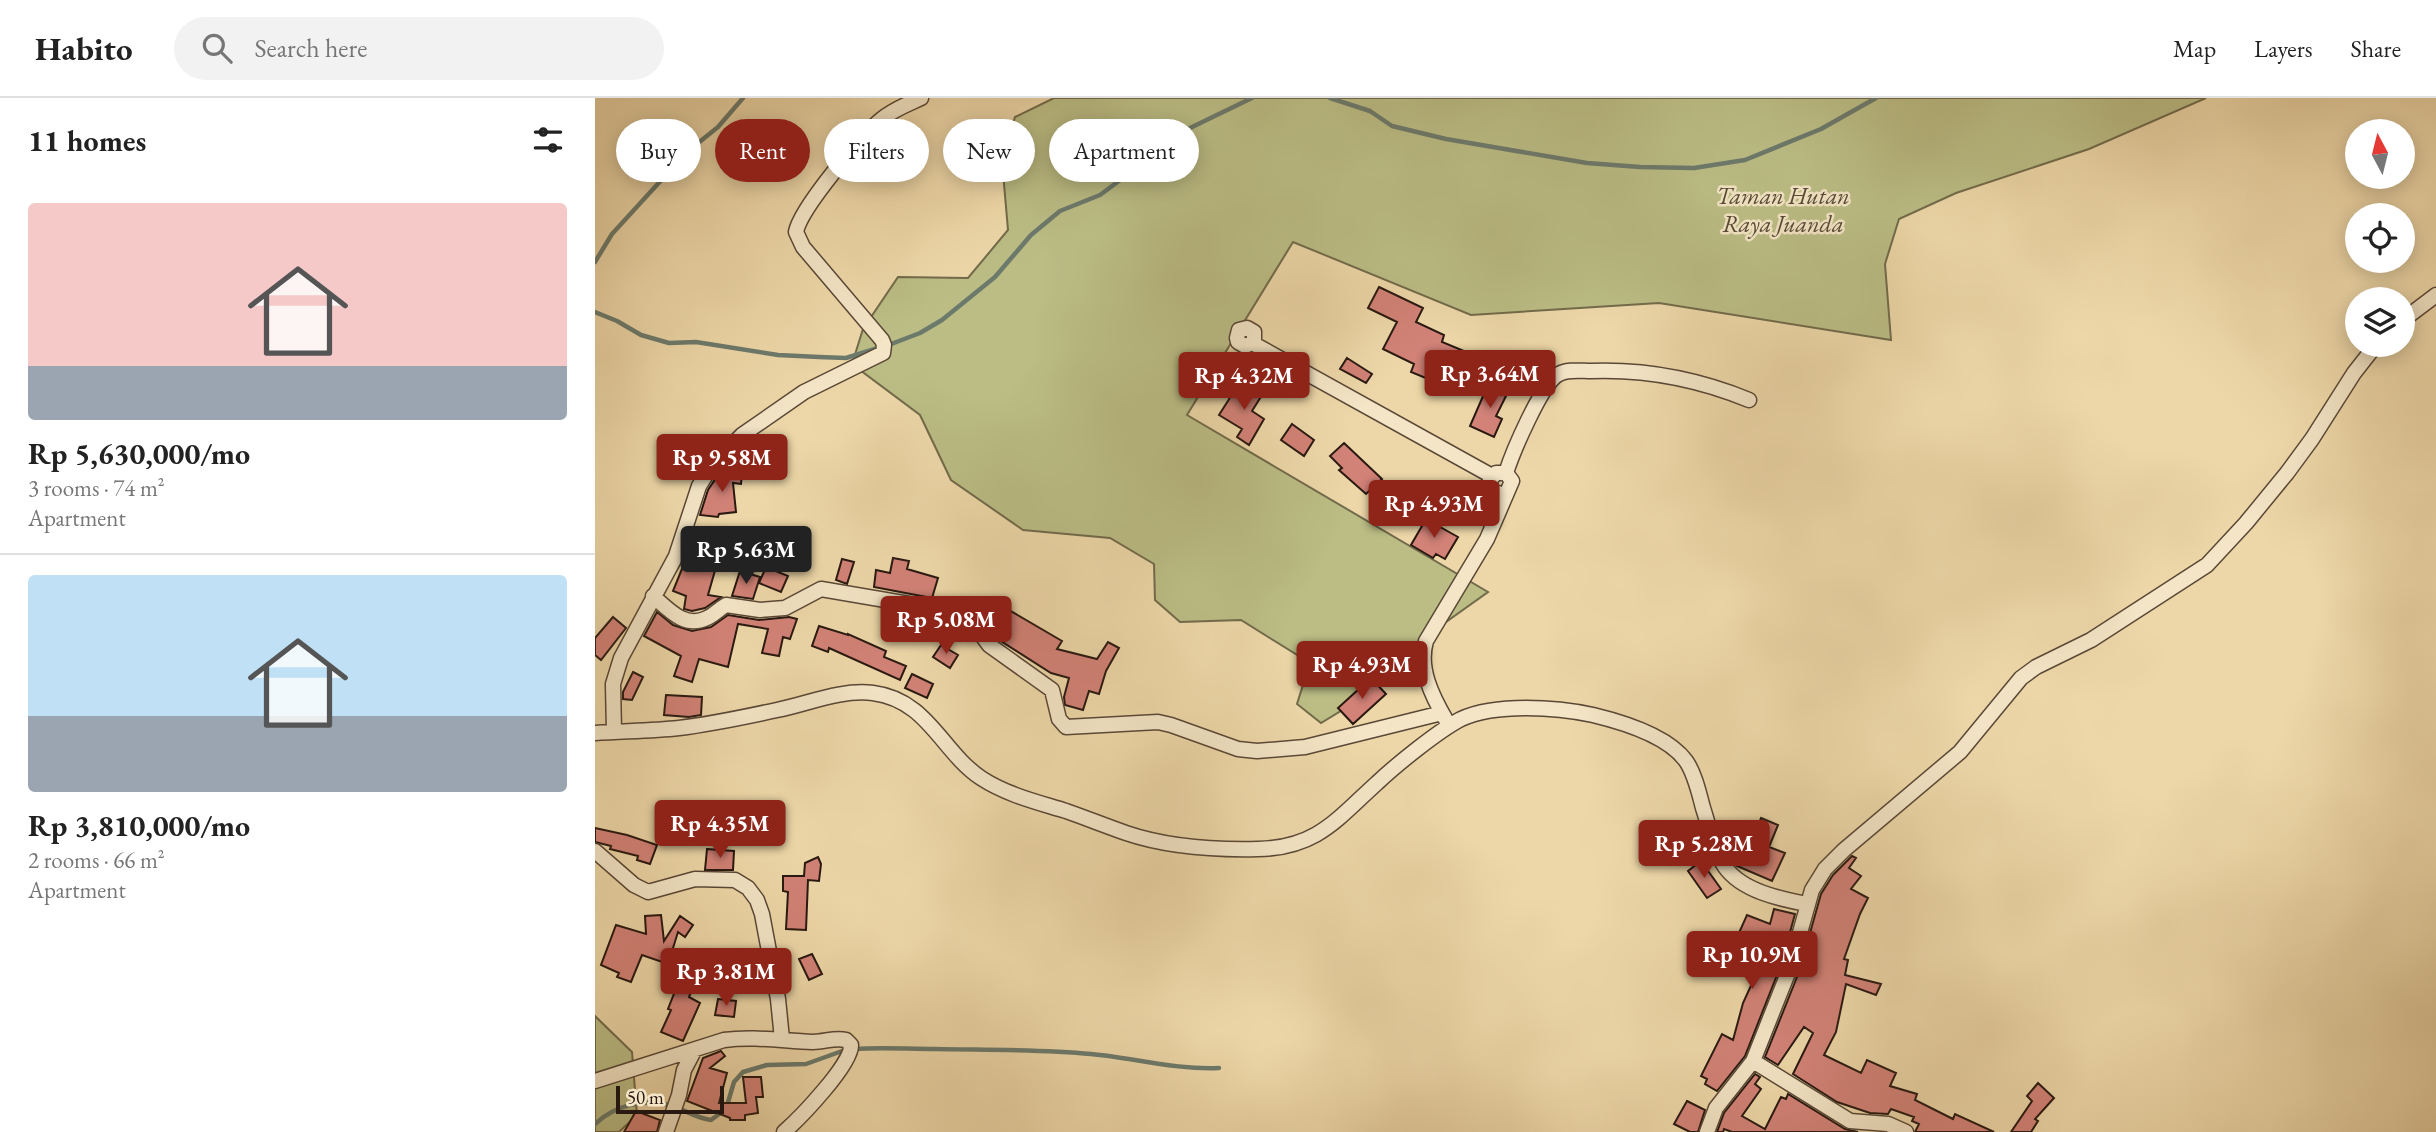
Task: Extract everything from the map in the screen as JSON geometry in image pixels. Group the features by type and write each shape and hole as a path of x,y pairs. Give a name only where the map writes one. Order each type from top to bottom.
{"street":[{"path":"614,732 613,684 621,659 676,556 699,486 727,448 804,392 883,353 882,340 803,247 796,232 801,216 818,192 881,120 894,110 921,98"},
{"path":"2415,311 2436,295"},
{"path":"1252,343 1499,475"},
{"path":"1707,1132 1716,1108 1753,1061 1790,968 1806,918 1807,904 1818,877 1844,850 1961,752 2021,678 2036,667 2111,628 2197,571 2223,549 2296,462 2367,357"},
{"path":"1450,726 1430,686 1425,668 1426,641 1487,539 1500,511 1505,494 1491,490 1490,485 1499,475 1545,391 1558,374 1569,371 1624,370 1697,381 1749,400"},
{"path":"653,596 679,618 688,621 706,619 726,605 760,610 787,607 821,589 956,611 973,623 989,645 1052,690 1059,719 1066,727 1157,722 1238,750 1257,751 1305,747 1442,713"},
{"path":"595,733 681,727 779,710 846,694 872,693 893,698 916,709 965,765 978,776 1007,792 1101,822 1127,834 1195,846 1258,849 1289,847 1315,836 1349,811 1377,782 1450,726 1475,715 1521,708 1556,708 1629,725 1672,748 1686,761 1725,867 1748,886 1807,904"},
{"path":"595,851 633,885 648,892 695,879 735,880 748,888 757,900 762,914 778,999 782,1039"},
{"path":"595,1081 718,1042 741,1038 818,1042 844,1039 849,1042 849,1056 830,1083 785,1132"},
{"path":"666,1132 679,1096 684,1070 694,1051"},
{"path":"1753,1061 1850,1121 1888,1124 1906,1132"}],"green space":[{"name":"Taman Hutan Raya Juanda","path":"1054,98 2206,98 2089,149 1956,193 1899,219 1885,264 1891,340 1659,303 1471,315 1293,242 1187,415 1488,592 1418,642 1362,698 1321,723 1297,704 1310,663 1241,620 1180,622 1155,600 1154,564 1110,538 1023,530 951,480 920,415 852,364 863,329 898,277 968,278 1008,230 1004,182 1035,182 1035,119 1015,117"},
{"path":"595,1016 632,1052 637,1115 619,1132 595,1132"}],"building":[{"path":"1379,287 1423,308 1416,322 1444,335 1442,342 1464,351 1455,372 1435,364 1428,379 1411,372 1414,364 1383,349 1397,322 1368,308"},
{"path":"1347,358 1372,374 1366,383 1340,369"},
{"path":"1494,380 1506,385 1501,394 1506,396 1496,416 1502,419 1494,437 1470,426 1487,387 1490,388"},
{"path":"1240,382 1262,395 1252,411 1264,419 1249,445 1237,437 1242,429 1219,415"},
{"path":"1292,424 1314,440 1304,456 1281,440"},
{"path":"1344,443 1382,479 1366,494 1339,470 1342,468 1330,456"},
{"path":"722,469 742,472 741,484 733,483 736,512 719,514 718,517 700,515 708,490"},
{"path":"1426,519 1458,537 1445,559 1436,554 1433,558 1411,545"},
{"path":"693,534 746,551 741,568 718,560 708,595 721,597 705,608 692,611 684,609 686,596 673,591"},
{"path":"893,558 909,561 907,569 938,578 932,598 874,587 876,570 890,573"},
{"path":"842,559 854,562 847,584 836,580"},
{"path":"766,567 788,576 781,592 759,583"},
{"path":"740,571 760,577 753,599 732,596"},
{"path":"1009,610 1062,641 1057,649 1097,659 1108,642 1119,648 1106,671 1099,694 1089,691 1083,710 1065,705 1064,697 1069,678 1051,673 993,634"},
{"path":"657,612 673,625 692,631 711,627 728,615 759,620 789,617 797,619 790,639 783,637 779,656 762,653 768,629 738,624 728,667 699,659 692,682 674,676 681,656 644,636"},
{"path":"905,613 944,620 939,632 922,625 920,631 902,625"},
{"path":"613,617 626,628 601,660 595,655 595,638"},
{"path":"819,626 848,634 886,651 884,657 906,666 900,680 829,648 828,652 812,646"},
{"path":"941,645 958,655 950,668 933,657"},
{"path":"633,672 643,677 632,700 623,699 623,692"},
{"path":"912,674 933,684 927,698 905,688"},
{"path":"1371,678 1386,694 1353,724 1338,708"},
{"path":"666,695 702,697 701,715 664,715"},
{"path":"1761,818 1778,825 1769,847 1785,853 1772,881 1737,866 1746,845 1750,847"},
{"path":"595,828 657,845 650,864 637,860 638,856 595,842"},
{"path":"707,849 734,851 733,870 705,870"},
{"path":"1852,856 1856,858 1849,868 1861,876 1851,889 1868,898 1844,959 1848,960 1845,975 1881,984 1876,995 1846,984 1836,1032 1824,1055 1861,1073 1867,1060 1896,1073 1890,1086 1917,1094 1915,1100 1953,1119 1955,1114 1994,1132 1915,1132 1919,1124 1912,1121 1914,1117 1891,1109 1888,1114 1870,1113 1837,1102 1793,1074 1813,1033 1804,1027 1778,1065 1765,1057 1799,972 1821,894 1833,875"},
{"path":"818,857 821,864 819,881 808,880 806,930 786,929 788,892 783,891 783,876 804,876 805,863"},
{"path":"1701,861 1721,889 1707,898 1688,871"},
{"path":"1774,909 1795,914 1781,965 1745,1056 1717,1091 1705,1084 1707,1079 1701,1076 1722,1034 1733,1040 1759,956 1734,944 1747,915 1770,924"},
{"path":"661,915 664,941 680,916 693,925 685,937 678,932 668,964 642,955 631,982 617,977 619,973 601,965 616,925 646,934 645,916"},
{"path":"812,954 822,974 809,980 799,959"},
{"path":"679,973 696,980 689,997 700,1003 683,1041 661,1032 671,1010 668,1009"},
{"path":"718,999 736,1001 734,1017 715,1015"},
{"path":"721,1051 725,1056 710,1068 727,1073 719,1103 746,1103 743,1077 761,1077 763,1097 756,1097 758,1113 745,1115 745,1120 730,1120 687,1101 703,1058"},
{"path":"1755,1074 1760,1077 1755,1084 1761,1089 1742,1116 1765,1129 1781,1097 1786,1099 1788,1094 1845,1129 1858,1132 1732,1132 1724,1129 1723,1132 1717,1132 1724,1113"},
{"path":"2038,1083 2054,1098 2035,1119 2038,1121 2031,1132 2011,1132 2032,1101 2027,1096"},
{"path":"1687,1101 1705,1110 1698,1132 1690,1132 1674,1124"},
{"path":"636,1111 660,1120 657,1132 624,1132"}],"waterway":[{"path":"595,262 612,234 687,152 718,127 743,98"},
{"path":"886,346 920,333 942,320 995,277 1031,235 1060,211 1100,195 1190,128 1252,98"},
{"path":"1330,98 1370,111 1392,126 1446,139 1587,163 1694,168 1745,160 1821,129 1876,98"},
{"path":"595,312 641,335 669,343 696,342 778,355 846,358 878,348"},
{"path":"854,1049 1052,1051 1187,1067 1219,1068"},
{"path":"595,1124 620,1108 649,1102 669,1105 711,1120 726,1109 734,1082 743,1072 767,1065 806,1064 845,1050"}]}
